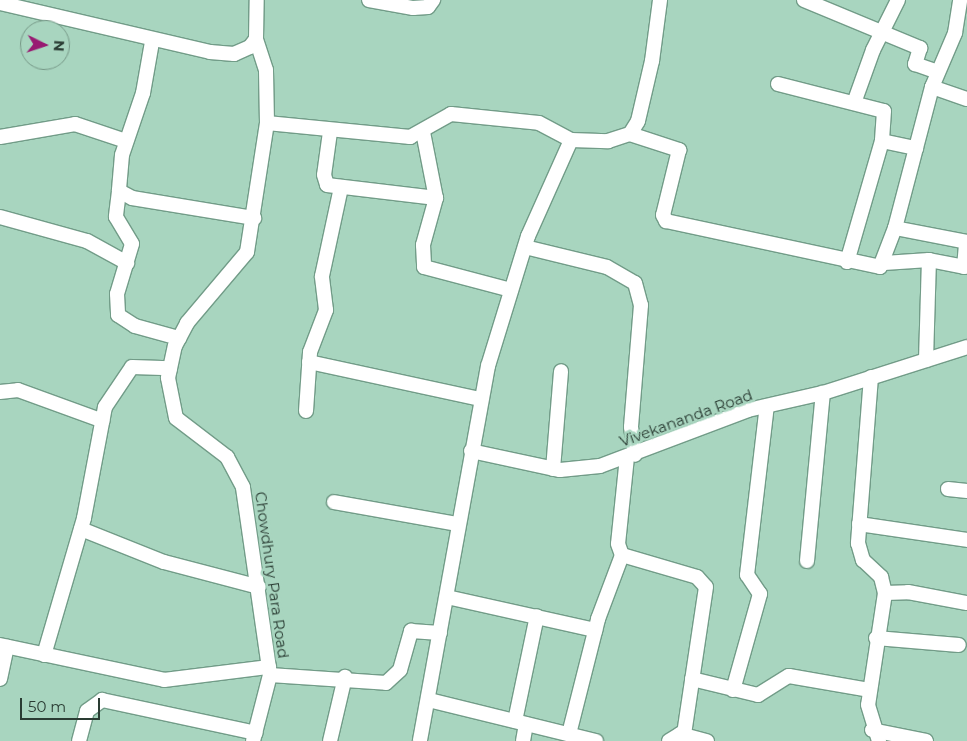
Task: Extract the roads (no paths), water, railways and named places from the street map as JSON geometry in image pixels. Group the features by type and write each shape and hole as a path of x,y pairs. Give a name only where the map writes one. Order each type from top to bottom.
{"street":[{"name":"Chowdhury Para Road","path":"257,0 256,39 266,70 267,123 254,218 240,264 197,310 179,338 170,368 168,396 176,418 227,457 236,470 259,587 269,671"},
{"path":"369,0 394,2 421,8 433,0"},
{"path":"630,134 638,121 652,61 660,0"},
{"path":"804,0 882,29 920,48 915,64 938,72"},
{"path":"854,103 882,29 898,0"},
{"path":"267,123 330,132 399,138 423,132 452,114 539,123 571,140 608,141 630,134 679,150 666,222 847,262 880,267 884,263 895,228 932,87 955,33 960,0"},
{"path":"0,3 152,42 234,54 256,39"},
{"path":"152,42 143,93 126,141 119,192 116,217 132,244 118,294 118,315 135,326 179,338"},
{"path":"778,84 887,113 882,141 847,262"},
{"path":"932,87 967,99"},
{"path":"0,137 75,124 126,141"},
{"path":"330,132 324,182 341,187 436,198"},
{"path":"423,132 436,198 423,245 424,267 511,290"},
{"path":"420,741 429,700 480,399 525,247 547,192 571,140"},
{"path":"882,141 916,148"},
{"path":"306,411 309,362 326,310 322,276 341,187"},
{"path":"119,192 132,198 254,218"},
{"path":"0,217 87,242 127,263"},
{"path":"884,263 929,260 964,267 966,242 895,228"},
{"path":"525,247 607,267 635,283 641,305 631,427 631,456 618,544 622,555 595,630 569,734"},
{"path":"926,360 929,260"},
{"name":"Vivekananda Road","path":"471,451 553,469 576,470 631,456 767,406 823,393 967,348"},
{"path":"309,362 480,399"},
{"path":"44,655 81,529 105,407 132,367 170,368"},
{"path":"553,469 561,372"},
{"path":"871,377 859,524 860,554 881,577 885,592 869,690 876,735 926,741"},
{"path":"0,392 18,390 103,421"},
{"path":"807,561 823,393"},
{"path":"733,690 760,594 747,575 767,406"},
{"path":"948,489 967,491"},
{"path":"334,502 458,524"},
{"path":"859,524 967,540"},
{"path":"81,529 173,565 259,587"},
{"path":"622,555 704,581 684,735"},
{"path":"885,592 908,592 967,603"},
{"path":"447,597 595,630"},
{"path":"523,741 520,723 536,616"},
{"path":"0,679 3,646 164,680 269,671 307,680 346,677 386,683 400,670 411,631 440,634"},
{"path":"876,638 959,645"},
{"path":"79,741 87,711 102,700 255,737 269,671"},
{"path":"692,679 733,690 765,694 780,678 797,676 869,690"},
{"path":"335,740 346,677"},
{"path":"429,700 596,741"},
{"path":"669,741 684,735 707,741"}]}
